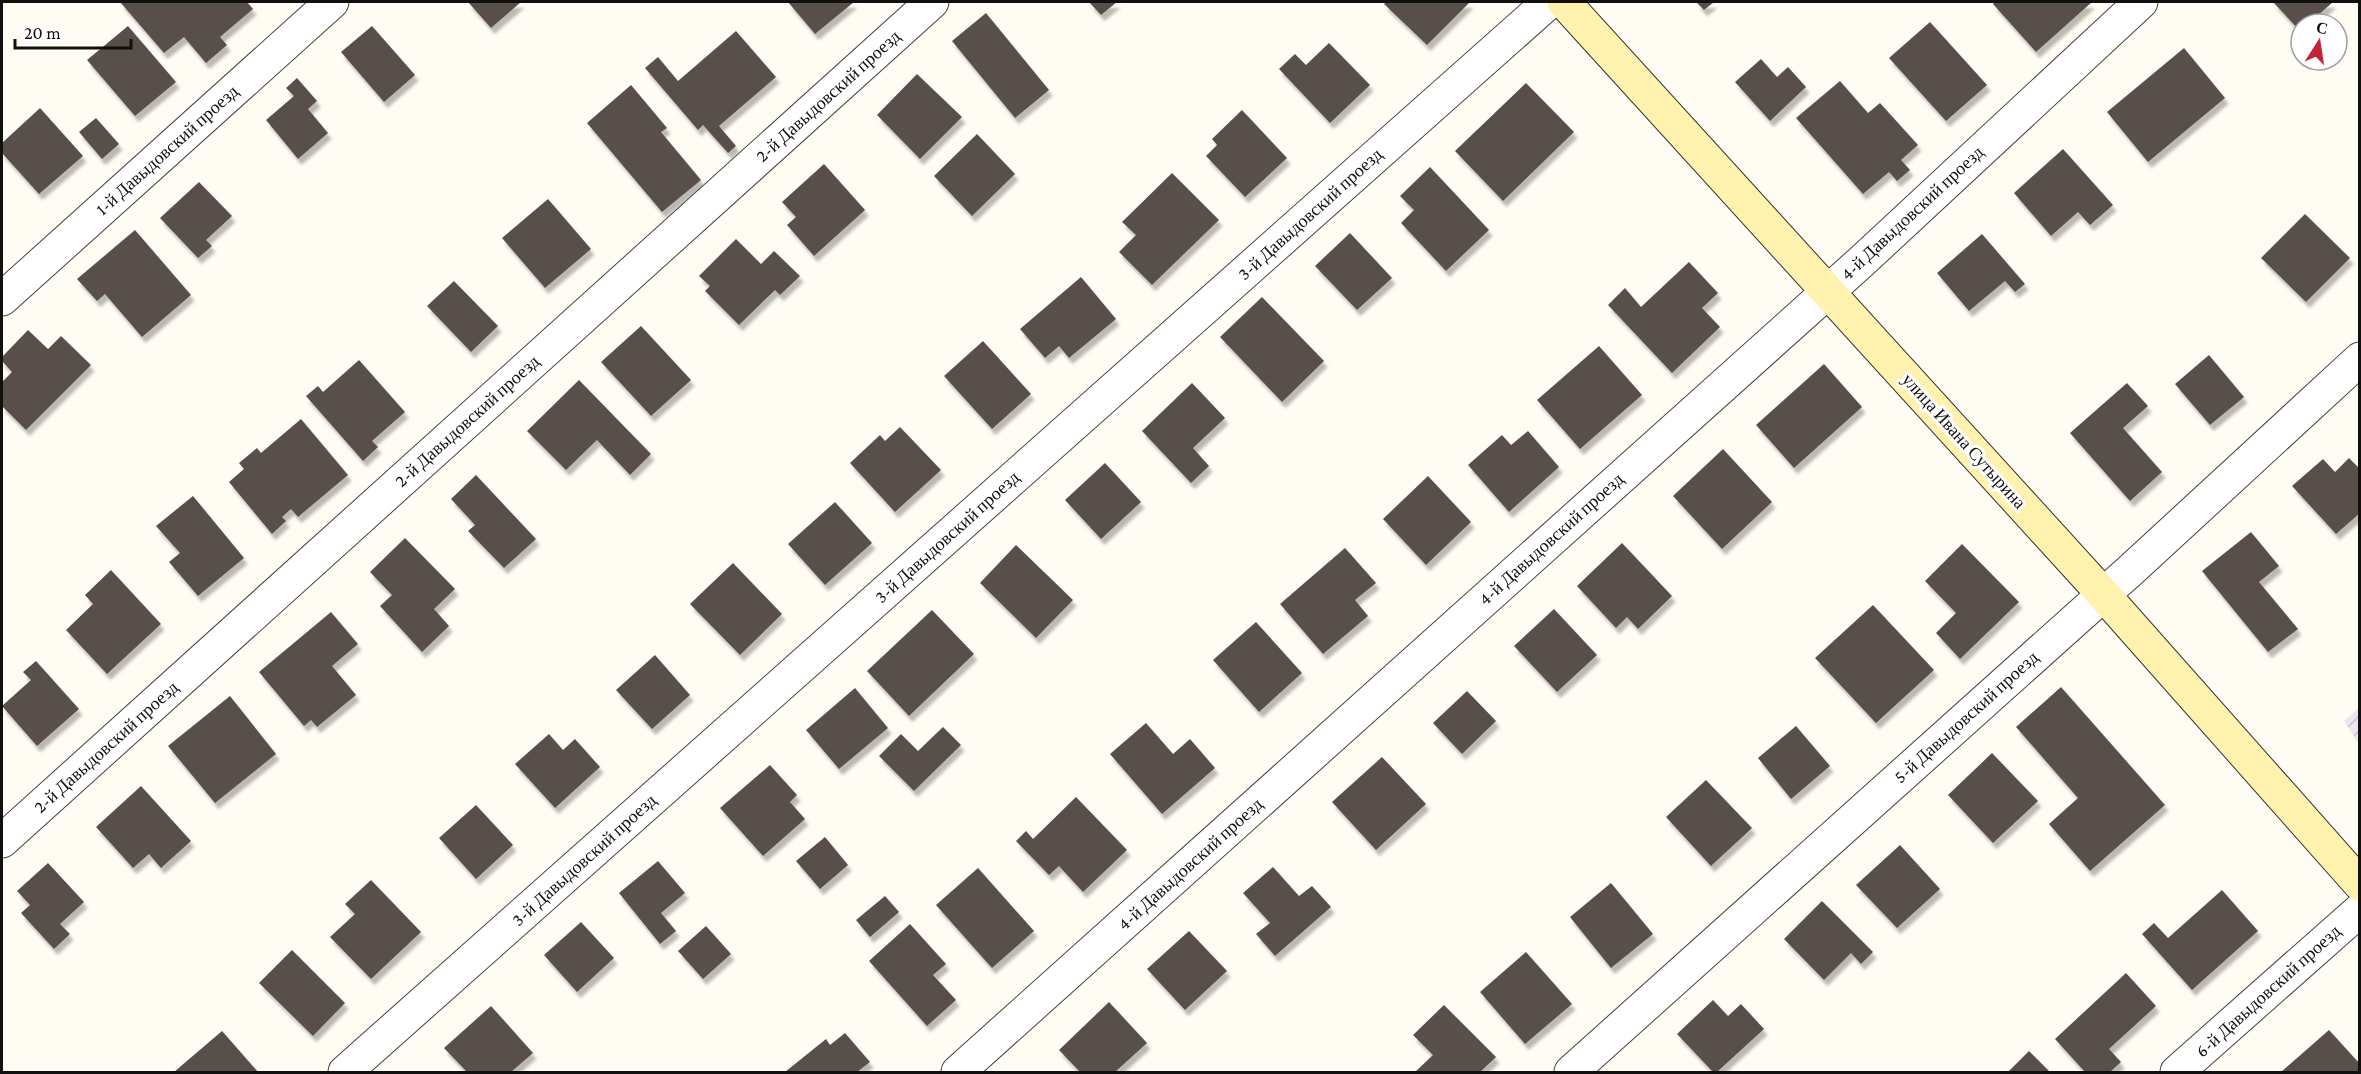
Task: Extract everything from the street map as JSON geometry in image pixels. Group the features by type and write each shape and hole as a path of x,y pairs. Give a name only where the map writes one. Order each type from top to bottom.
{"main road":[{"name":"улица Ивана Сутырина","path":"1564,2 2103,594 2360,884"}],"street":[{"name":"1-й Давыдовский проезд","path":"2,299 332,2"},
{"name":"2-й Давыдовский проезд","path":"2,841 932,2"},
{"name":"3-й Давыдовский проезд","path":"345,1072 1549,2"},
{"name":"4-й Давыдовский проезд","path":"958,1072 1828,291 2141,2"},
{"name":"5-й Давыдовский проезд","path":"1571,1072 2103,594 2360,359"},
{"name":"6-й Давыдовский проезд","path":"2177,1072 2360,910"}],"shaded area":[{"path":"2359,708 2359,744 2344,721"}],"building":[{"path":"120,2 247,2 253,9 220,37 227,45 206,63 184,37 164,53"},
{"path":"468,2 521,2 491,28"},
{"path":"788,2 854,2 815,34"},
{"path":"1089,2 1117,2 1101,15"},
{"path":"1386,2 1470,2 1427,45 1384,4"},
{"path":"1696,2 1714,2 1704,10"},
{"path":"1995,2 2092,2 2036,52 1993,4"},
{"path":"2273,2 2333,2 2322,12 2289,12 2289,19"},
{"path":"986,13 1049,90 1015,118 952,41"},
{"path":"1930,22 1987,85 1946,121 1889,58"},
{"path":"128,26 176,82 135,116 87,60"},
{"path":"372,26 415,75 384,102 341,52"},
{"path":"736,31 776,77 719,126 736,146 728,153 703,125 698,130 645,68 658,57 678,81"},
{"path":"1329,43 1370,85 1330,123 1279,69 1295,54 1306,65"},
{"path":"2184,48 2225,98 2148,162 2107,112"},
{"path":"1761,59 1777,77 1788,67 1806,87 1770,121 1735,82"},
{"path":"917,74 962,117 920,159 877,115"},
{"path":"297,78 317,101 308,109 328,133 298,159 266,120 294,96 286,88"},
{"path":"1840,81 1868,113 1880,103 1918,145 1901,160 1910,170 1897,181 1889,172 1863,194 1796,118"},
{"path":"1526,83 1574,132 1503,201 1455,151"},
{"path":"631,85 667,128 661,132 701,180 662,212 587,123"},
{"path":"40,108 83,156 39,194 2,153 2,143"},
{"path":"1242,110 1287,158 1245,197 1206,156 1217,145 1212,139"},
{"path":"96,118 119,144 102,159 79,132"},
{"path":"977,134 1015,174 972,216 934,176"},
{"path":"2063,149 2113,205 2090,225 2078,212 2051,236 2014,193"},
{"path":"824,164 865,210 814,256 787,225 796,217 782,202"},
{"path":"1430,167 1489,230 1446,271 1401,223 1414,210 1400,196"},
{"path":"1172,173 1219,220 1152,285 1119,252 1136,235 1122,222"},
{"path":"199,182 232,216 206,240 212,246 198,258 160,218"},
{"path":"548,199 591,249 545,288 502,238"},
{"path":"2305,214 2350,258 2306,302 2261,258"},
{"path":"135,230 191,295 142,337 105,294 97,301 77,279"},
{"path":"1350,233 1392,278 1357,310 1315,266"},
{"path":"1982,234 2025,284 2015,292 2005,281 1969,311 1937,273"},
{"path":"736,239 761,264 774,251 800,276 780,295 775,290 739,325 705,291 710,286 699,276"},
{"path":"1689,262 1718,293 1702,308 1720,327 1672,373 1608,305 1625,288 1641,307"},
{"path":"1081,277 1116,319 1069,358 1059,346 1045,358 1020,329"},
{"path":"454,281 498,326 471,352 427,306"},
{"path":"1262,297 1324,361 1282,402 1220,337"},
{"path":"641,326 691,380 651,416 601,362"},
{"path":"28,330 48,349 61,336 91,365 26,430 2,406 2,382 12,372 2,361 2,357"},
{"path":"983,341 1031,394 992,429 944,376"},
{"path":"1599,346 1642,395 1580,449 1537,400"},
{"path":"2209,355 2244,397 2210,425 2175,384"},
{"path":"359,360 405,412 372,441 378,447 363,461 306,396 318,386 323,392"},
{"path":"1824,364 1862,407 1794,468 1756,425"},
{"path":"579,380 651,454 630,475 597,440 566,470 527,431"},
{"path":"1192,383 1225,418 1193,448 1209,466 1191,483 1142,431"},
{"path":"2127,383 2148,406 2123,428 2162,472 2130,501 2070,433"},
{"path":"301,419 348,475 298,517 291,509 282,517 286,521 272,534 229,482 244,469 239,463 257,448 261,453"},
{"path":"900,427 941,470 895,512 850,463 880,435 885,441"},
{"path":"1528,431 1559,467 1509,512 1468,465 1502,435 1511,445"},
{"path":"1723,449 1772,502 1722,549 1673,496"},
{"path":"2349,458 2360,469 2360,513 2336,534 2292,486 2323,459 2335,472"},
{"path":"1105,463 1141,502 1101,539 1065,500"},
{"path":"476,475 536,539 504,568 468,531 475,525 451,499"},
{"path":"1428,476 1471,522 1426,565 1383,519"},
{"path":"193,496 244,558 198,596 169,562 180,553 156,526"},
{"path":"835,502 872,543 825,585 788,544"},
{"path":"2251,532 2279,566 2259,582 2298,629 2268,652 2202,571"},
{"path":"405,538 455,589 434,609 449,626 422,652 380,606 392,595 370,572"},
{"path":"1622,543 1672,596 1638,629 1627,617 1616,628 1577,586"},
{"path":"1962,544 2019,602 1960,659 1936,633 1956,613 1925,581"},
{"path":"1016,545 1073,600 1036,638 980,583"},
{"path":"1345,548 1376,583 1355,600 1368,616 1323,654 1280,604"},
{"path":"733,563 782,614 740,655 690,604"},
{"path":"111,570 161,624 107,674 66,630 93,604 85,595"},
{"path":"1873,605 1934,670 1876,723 1815,658"},
{"path":"1554,609 1597,655 1557,692 1514,646"},
{"path":"932,610 974,654 909,716 867,671"},
{"path":"331,612 358,644 332,666 356,695 317,727 311,720 304,726 259,672"},
{"path":"1256,622 1302,673 1259,712 1213,660"},
{"path":"655,655 690,695 652,729 616,690"},
{"path":"36,661 79,709 37,746 2,706 31,680 23,672"},
{"path":"2061,687 2165,805 2090,871 2049,824 2078,798 2016,727"},
{"path":"855,688 888,728 839,769 806,730"},
{"path":"1467,691 1496,721 1462,754 1433,723"},
{"path":"230,696 276,754 215,803 168,746"},
{"path":"1146,723 1173,754 1190,739 1215,768 1162,814 1110,754"},
{"path":"1796,726 1830,766 1791,799 1758,758"},
{"path":"943,727 961,745 914,791 879,756 901,734 918,751"},
{"path":"549,734 563,750 575,739 600,767 555,808 515,764"},
{"path":"1992,753 2038,801 1993,843 1948,795"},
{"path":"1382,757 1426,804 1376,850 1332,802"},
{"path":"770,765 797,795 790,802 805,819 763,856 720,808"},
{"path":"1706,780 1752,828 1711,866 1666,817"},
{"path":"141,786 191,841 161,868 149,854 133,868 96,827"},
{"path":"1076,797 1127,850 1083,892 1059,866 1049,875 1016,841 1026,831 1033,839"},
{"path":"476,805 513,845 476,879 439,838"},
{"path":"825,837 848,865 820,889 796,861"},
{"path":"1900,845 1940,889 1897,928 1856,885"},
{"path":"658,861 685,893 661,913 676,931 660,944 619,893"},
{"path":"48,863 84,902 60,924 70,934 54,949 21,913 30,905 17,891"},
{"path":"1273,867 1299,896 1312,886 1331,907 1275,956 1256,934 1270,923 1243,893"},
{"path":"978,868 1034,931 992,968 936,905"},
{"path":"371,880 421,932 371,979 330,937 355,914 345,904"},
{"path":"1611,883 1653,934 1611,968 1570,917"},
{"path":"2222,890 2258,931 2192,990 2142,934 2154,923 2168,938"},
{"path":"885,896 899,912 870,937 856,920"},
{"path":"1822,901 1873,952 1861,964 1851,953 1824,980 1784,939"},
{"path":"581,922 614,958 577,992 544,955"},
{"path":"910,924 946,964 933,975 956,1000 927,1026 869,961"},
{"path":"706,926 731,954 703,979 678,951"},
{"path":"1189,931 1227,971 1185,1010 1147,969"},
{"path":"292,950 345,1003 313,1036 259,983"},
{"path":"1526,952 1572,1004 1525,1044 1480,992"},
{"path":"2126,973 2156,1006 2109,1049 2121,1062 2110,1072 2085,1072 2055,1039"},
{"path":"1713,1000 1728,1016 1741,1004 1764,1029 1717,1072 1713,1072 1677,1034"},
{"path":"1109,1002 1147,1043 1115,1072 1080,1072 1059,1050"},
{"path":"1444,1005 1496,1057 1480,1072 1415,1072 1433,1055 1413,1035"},
{"path":"491,1006 533,1053 511,1072 467,1072 444,1048"},
{"path":"2329,1030 2360,1064 2360,1072 2281,1072"},
{"path":"222,1031 258,1072 174,1072"},
{"path":"845,1033 870,1062 857,1072 785,1072 826,1039 830,1045"},
{"path":"2029,1051 2050,1072 2008,1072"}]}
